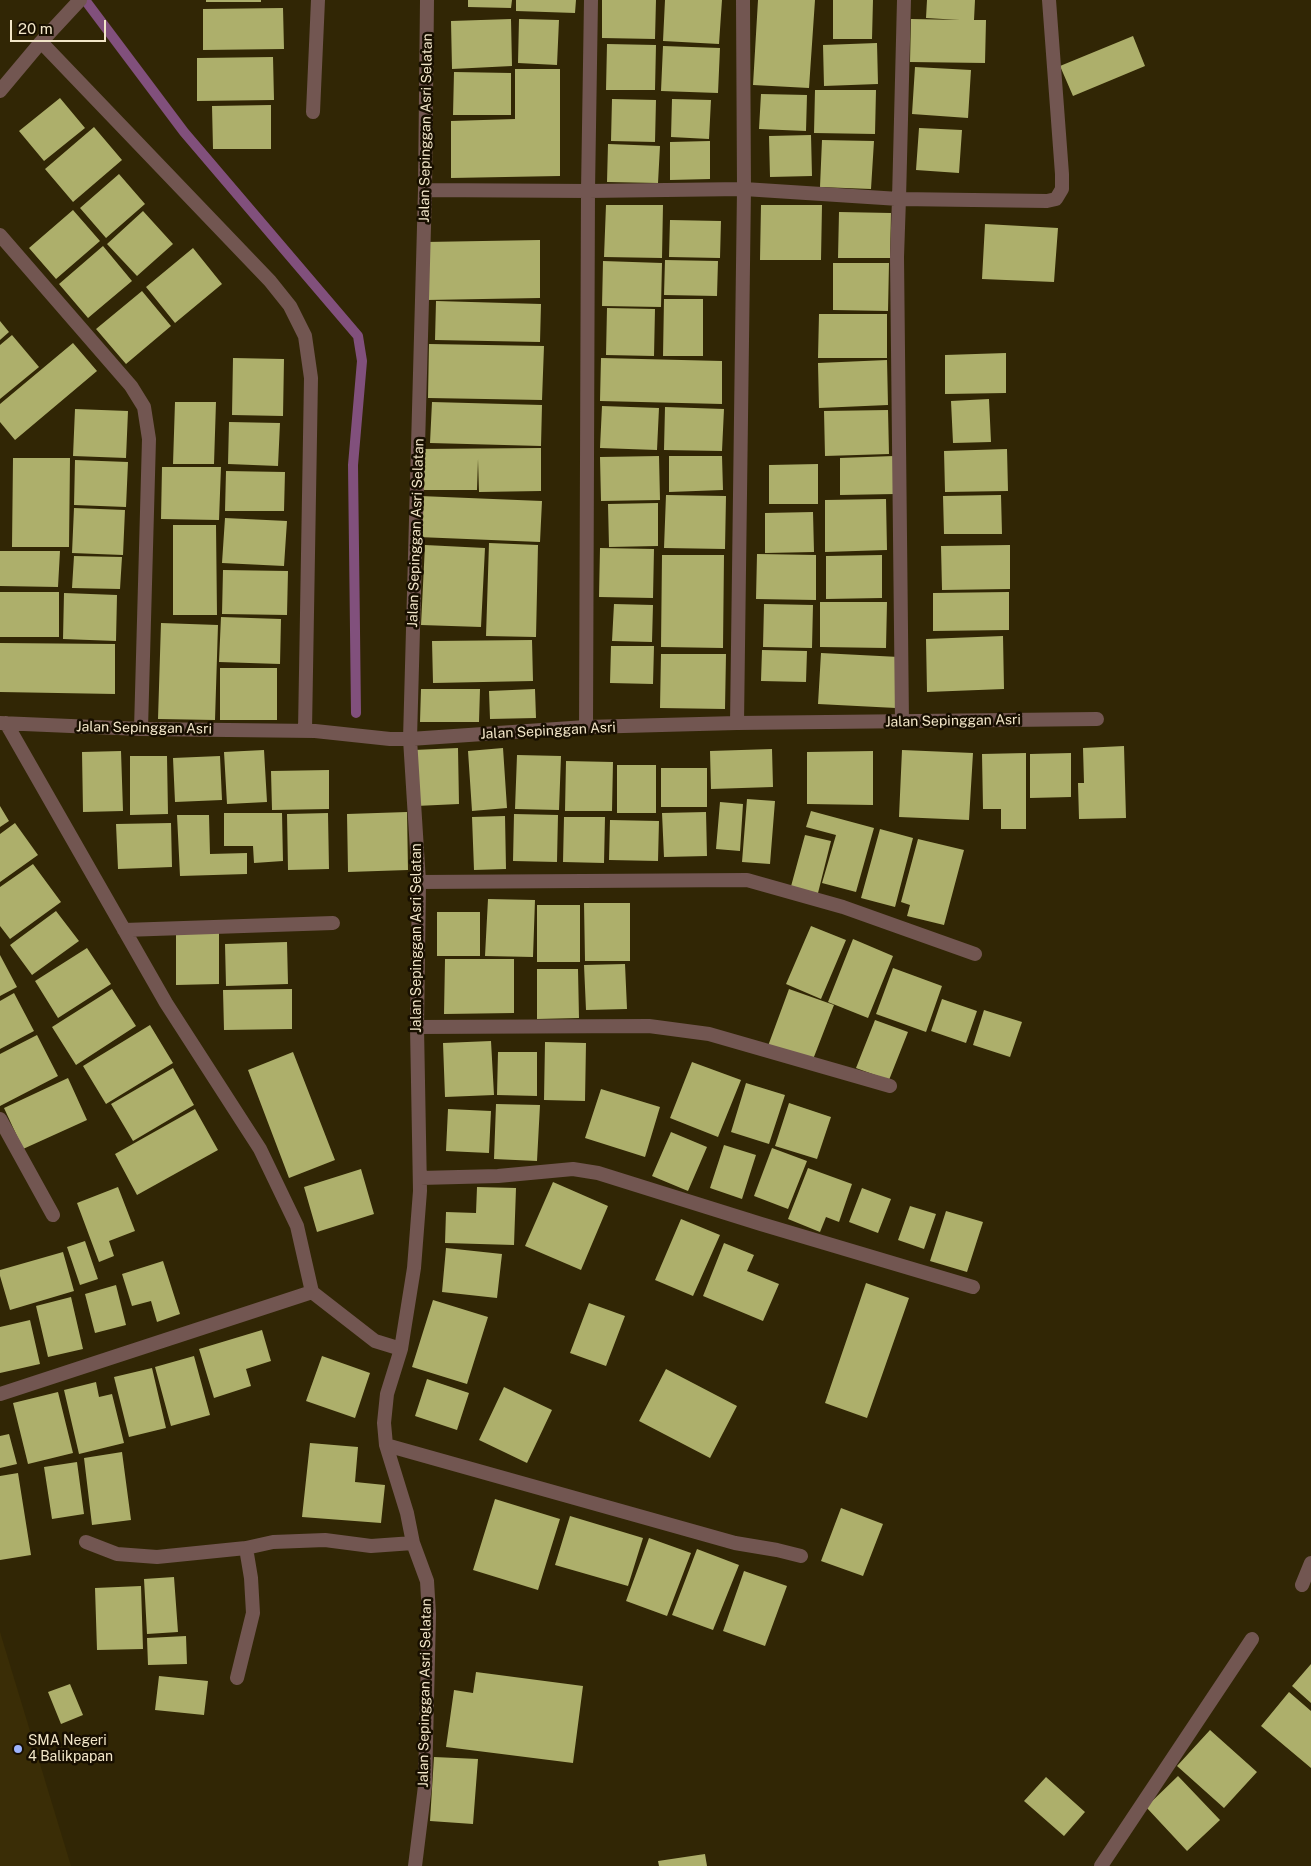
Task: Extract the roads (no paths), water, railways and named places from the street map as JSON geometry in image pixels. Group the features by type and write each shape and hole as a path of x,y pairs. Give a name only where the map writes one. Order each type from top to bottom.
{"street":[{"path":"0,91 41,42 80,0"},
{"path":"313,112 318,0"},
{"name":"Jalan Sepinggan Asri Selatan","path":"415,1866 425,1786 429,1614 426,1581 386,1445 384,1423 388,1394 401,1349 414,1268 420,1178 417,1027 419,882 410,739 426,190 427,0"},
{"path":"586,727 588,191 591,0"},
{"path":"737,723 744,189 742,0"},
{"path":"902,722 897,257 904,0"},
{"path":"426,190 588,191 744,189 900,199 1047,201 1056,199 1062,189 1062,174 1049,0"},
{"path":"41,42 270,281 290,306 305,336 312,378 310,730"},
{"path":"0,235 130,386 144,407 149,438 141,729"},
{"name":"Jalan Sepinggan Asri","path":"3,723 141,729 310,730 410,739 586,727 737,723 1097,719"},
{"path":"3,723 166,1003 260,1149 297,1226 316,1295 375,1342 401,1349"},
{"path":"419,882 747,880 844,907 975,954"},
{"path":"124,930 334,923"},
{"path":"417,1027 649,1026 709,1034 890,1086"},
{"path":"0,1119 53,1215"},
{"path":"420,1178 498,1176 572,1169 598,1173 973,1287"},
{"path":"0,1394 316,1295"},
{"path":"386,1445 736,1543 800,1556"},
{"path":"86,1542 117,1554 157,1557 248,1547 273,1542 325,1540 372,1546 414,1542"},
{"path":"237,1678 253,1613 248,1547"},
{"path":"1302,1585 1311,1563"},
{"path":"1102,1866 1252,1639"}],"waterway":[{"path":"85,0 184,132 358,336 362,361 353,465 356,713"}],"place":[{"name":"SMA Negeri 4 Balikpapan","path":"18,1749"}]}
